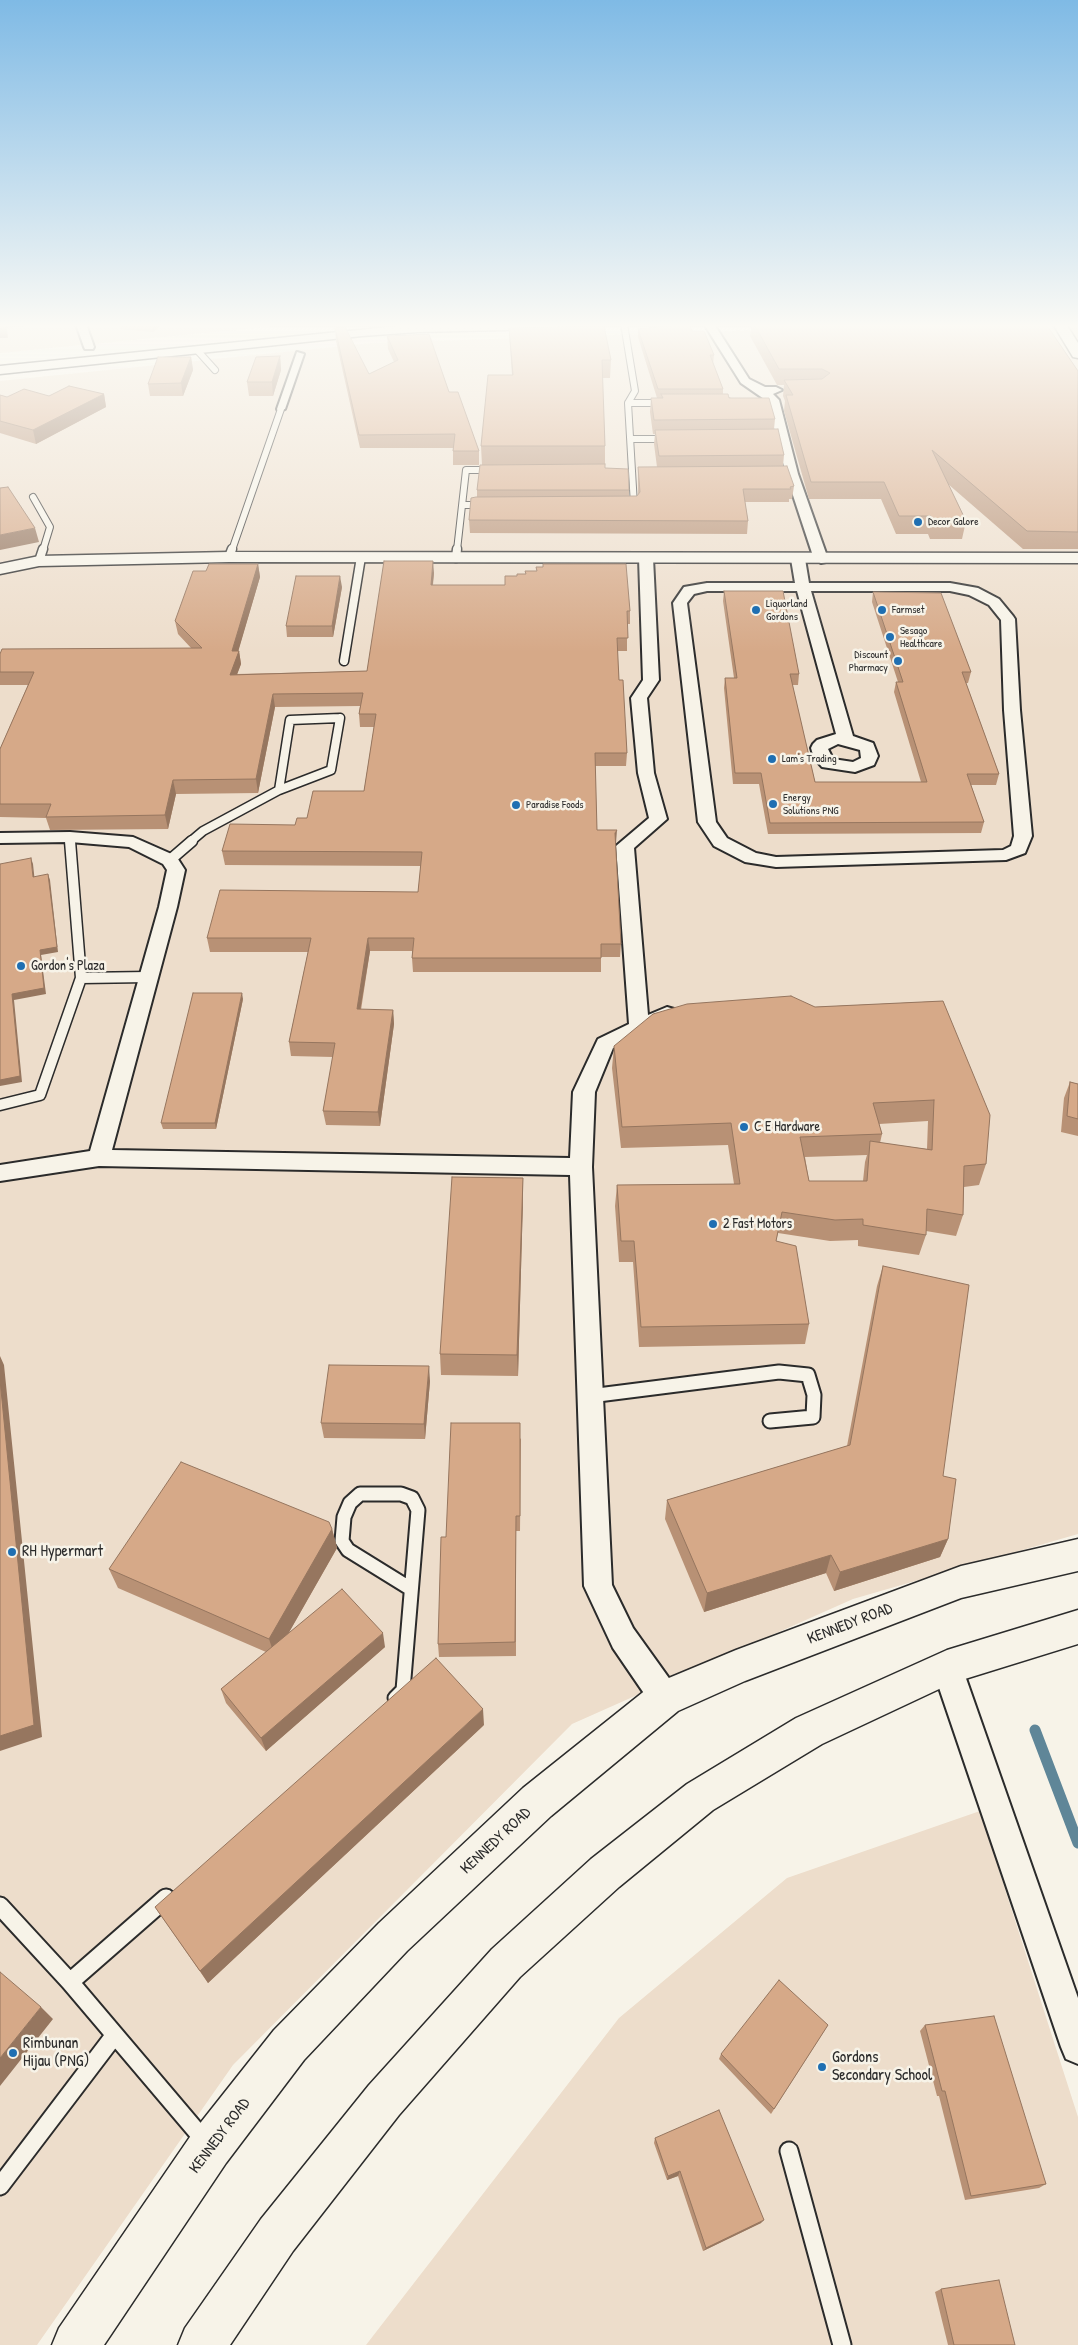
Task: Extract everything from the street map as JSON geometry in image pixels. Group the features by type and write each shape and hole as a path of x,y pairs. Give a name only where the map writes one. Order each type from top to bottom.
{"main road":[{"path":"0,569 39,561 230,557 1078,558"},
{"name":"KENNEDY ROAD","path":"76,2345 210,2147 289,2045 393,1937 537,1802 665,1698 736,1667 961,1582 1078,1555"},
{"path":"202,2345 277,2235 378,2108 513,1957 605,1873 700,1797 809,1731 947,1667 1078,1627"}],"street":[{"path":"777,433 787,474 821,559"},
{"path":"639,1026 625,846 658,819 646,773 640,698 651,680 646,558"},
{"path":"798,559 803,587 846,739"},
{"path":"707,587 803,587 950,587 973,591 994,602 1008,618 1012,710 1023,836 1019,849 1006,855 776,862 751,858 720,842 707,822 680,603 689,590 707,587"},
{"path":"0,838 70,838 133,842 170,860 176,870 175,881 99,1158"},
{"path":"665,1698 623,1638 598,1586 581,1167 584,1092 605,1044 639,1026 678,1009 688,1009"},
{"path":"0,1173 99,1158 581,1167"},
{"path":"947,1667 1078,2047"}],"lane":[{"path":"230,557 273,433"},
{"path":"615,505 634,505 631,433"},
{"path":"632,439 679,439"},
{"path":"623,469 643,474"},
{"path":"456,558 466,470 506,470"},
{"path":"33,497 50,527 39,561"},
{"path":"462,505 491,505"},
{"path":"344,661 361,557"},
{"path":"170,860 203,831 279,790 331,770 340,718 290,720 279,790"},
{"path":"0,1106 40,1095 81,978 70,838"},
{"path":"81,978 148,977"},
{"path":"590,1396 779,1372 808,1375 814,1395 813,1417 770,1421"},
{"path":"381,1710 403,1690 418,1510 412,1498 401,1494 360,1494 350,1503 344,1517 342,1541 348,1550 411,1590"},
{"path":"70,1982 181,1885"},
{"path":"0,1906 70,1982 210,2147"},
{"path":"0,2186 114,2036"},
{"path":"788,2151 842,2345"}],"shaded area":[{"path":"0,433 1078,433 1078,1534 853,1599 572,1724 233,2065 37,2345 0,2345"},
{"name":"Gordons Secondary School","path":"980,1811 1078,2117 1078,2345 366,2345 619,2018 787,1878"}],"building":[{"path":"359,433 473,433 479,451 453,451 455,434 359,435"},
{"path":"482,433 605,433 605,446 481,446"},
{"path":"656,433 779,433 784,455 659,456"},
{"path":"797,433 1078,433 1078,532 1027,531 932,450 966,521 933,521 931,516 899,516 884,482 811,482"},
{"path":"605,464 605,468 628,469 629,490 477,490 480,465"},
{"path":"787,466 794,486 790,487 791,489 743,489 748,521 469,520 471,498 476,497 637,496 640,492 638,467"},
{"path":"8,487 35,528 0,535 0,488"},
{"path":"384,561 433,561 431,585 505,585 505,576 526,574 525,571 537,571 536,567 543,567 543,564 626,564 630,611 627,611 628,638 617,638 619,680 623,680 627,753 595,753 597,830 617,830 615,833 621,944 601,944 601,958 412,958 414,938 368,938 357,1009 393,1010 378,1112 323,1111 335,1043 289,1042 311,938 207,938 220,890 418,892 422,852 222,851 230,824 295,825 297,818 307,818 313,791 364,791 376,714 359,714 363,693 273,694 256,779 173,780 165,815 46,817 51,804 0,804 0,749 34,672 0,672 0,654 2,649 202,648 175,621 193,571 206,571 209,564 258,564 232,651 239,651 230,675 367,671"},
{"path":"296,576 340,576 332,626 286,626"},
{"path":"724,591 783,591 799,674 790,674 815,782 927,782 896,682 903,682 873,592 941,593 971,672 962,672 999,774 967,774 984,822 770,823 761,773 735,773 725,678 737,678"},
{"name":"Gordon's Plaza","path":"31,858 33,877 48,874 57,947 40,950 44,988 12,994 20,1076 0,1080 0,864"},
{"path":"193,993 242,993 215,1123 161,1123"},
{"path":"791,996 815,1007 943,1001 990,1115 986,1164 964,1166 963,1215 927,1209 926,1235 863,1225 863,1219 835,1220 782,1212 776,1241 796,1246 809,1324 641,1327 634,1241 621,1241 617,1185 740,1184 731,1123 622,1127 614,1046 653,1014 687,1004","holes":["934,1100 932,1150 870,1141 867,1181 809,1181 800,1137 882,1134 873,1103"]},
{"path":"1070,1082 1078,1084 1078,1119 1067,1116"},
{"path":"452,1177 523,1178 517,1355 440,1354"},
{"path":"883,1266 969,1285 943,1476 956,1479 948,1539 840,1572 831,1555 707,1593 667,1500 850,1445"},
{"path":"329,1365 429,1366 424,1424 321,1423"},
{"name":"RH Hypermart","path":"0,1380 34,1725 0,1736"},
{"path":"451,1423 520,1423 520,1516 516,1516 515,1642 438,1644 441,1537 446,1537"},
{"path":"181,1462 329,1522 332,1529 269,1639 109,1569"},
{"path":"342,1589 383,1633 261,1738 221,1689"},
{"path":"436,1658 483,1709 200,1971 155,1907"},
{"path":"0,1972 41,2007 0,2058"},
{"path":"779,1980 828,2025 774,2109 721,2054"},
{"path":"994,2016 1046,2184 971,2196 945,2091 942,2091 925,2025"},
{"path":"719,2110 764,2220 706,2248 680,2171 668,2176 655,2138"},
{"path":"999,2280 1015,2345 954,2345 941,2289"}],"waterway":[{"path":"1035,1730 1078,1843"}],"place":[{"name":"Decor Galore","path":"918,522"},
{"name":"Liquorland Gordons","path":"756,610"},
{"name":"Farmset","path":"882,610"},
{"name":"Sesago Healthcare","path":"890,637"},
{"name":"Discount Pharmacy","path":"898,661"},
{"name":"Lam's Trading","path":"772,759"},
{"name":"Energy Solutions PNG","path":"773,804"},
{"name":"Paradise Foods","path":"516,805"},
{"name":"Gordon's Plaza","path":"21,966"},
{"name":"C E Hardware","path":"744,1127"},
{"name":"2 Fast Motors","path":"713,1224"},
{"name":"RH Hypermart","path":"12,1552"},
{"name":"Rimbunan Hijau (PNG)","path":"13,2053"},
{"name":"Gordons Secondary School","path":"822,2067"}]}
